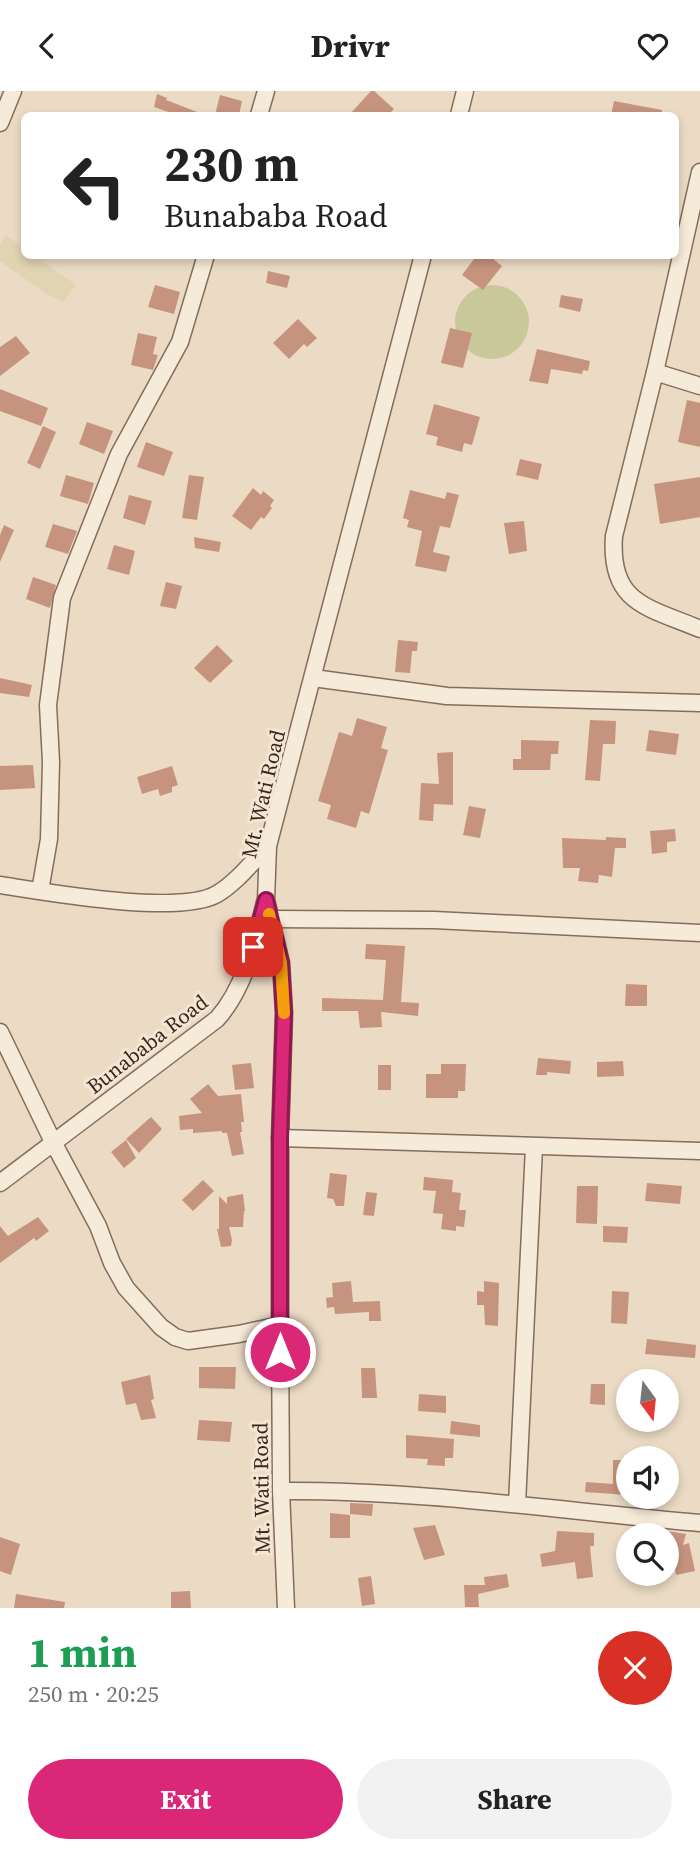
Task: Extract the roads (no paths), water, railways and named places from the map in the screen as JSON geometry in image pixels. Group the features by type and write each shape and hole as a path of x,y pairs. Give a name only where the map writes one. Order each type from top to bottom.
{"street":[{"path":"0,123 13,91"},
{"path":"260,112 266,91"},
{"path":"460,112 465,91"},
{"path":"700,172 656,372 614,536 615,569 623,589 643,605 700,629"},
{"path":"40,891 49,839 51,762 48,705 62,598 119,454 180,342 205,259"},
{"name":"Mt. Wati Road","path":"286,1608 281,1491 280,1325 280,1138 284,1013 281,963 266,900 268,846 422,259"},
{"path":"656,372 700,386"},
{"path":"313,678 416,694 700,703"},
{"path":"0,885 127,902 195,902 216,894 233,881 268,846"},
{"name":"Bunababa Road","path":"0,1183 217,1019 229,1006 253,947 266,900"},
{"path":"271,919 434,920 700,933"},
{"path":"0,1031 53,1142 98,1226 112,1263 126,1288 161,1327 175,1337 188,1341 280,1325"},
{"path":"280,1138 700,1151"},
{"path":"517,1504 534,1147"},
{"path":"281,1491 349,1491 517,1504 576,1513 700,1523"}]}
